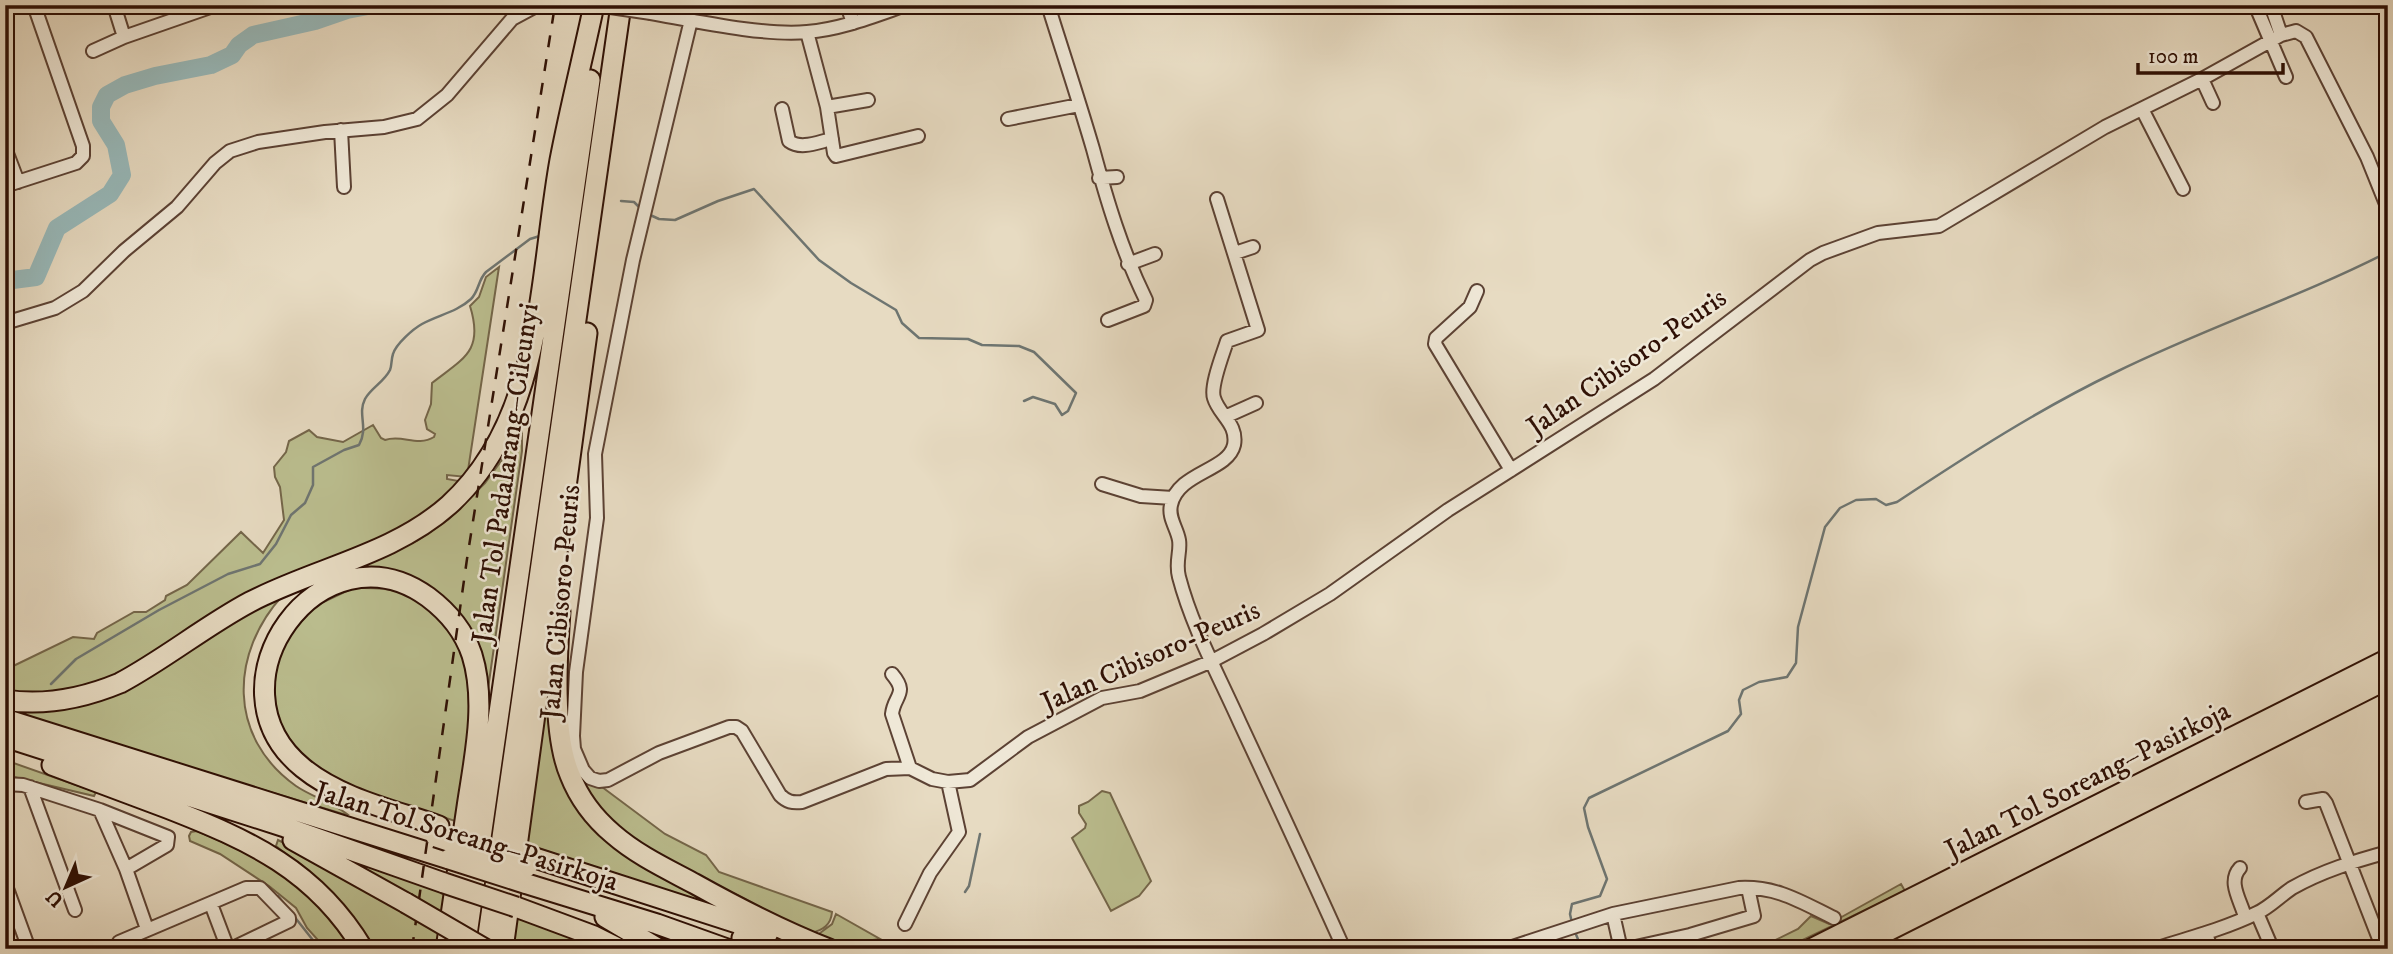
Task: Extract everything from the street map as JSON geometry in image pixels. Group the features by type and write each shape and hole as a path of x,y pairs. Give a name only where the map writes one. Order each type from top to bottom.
{"highway":[{"path":"438,831 356,809 310,787 278,760 261,732 253,701 253,671 260,646 272,620 299,592 324,574 413,531 449,505 487,459 515,406 530,353 560,161 597,5"},
{"name":"Jalan Tol Padalarang–Cileunyi","path":"465,949 597,5"},
{"name":"Jalan Tol Padalarang–Cileunyi","path":"485,949 621,5"},
{"path":"503,949 576,418 605,168 608,96"},
{"path":"576,418 558,657 561,743 569,774 587,807 627,845 711,893 823,948"},
{"path":"5,699 47,702 111,687 138,673 250,602 292,582 360,556"},
{"path":"446,949 477,726 477,686 472,656 459,629 449,616 411,587 382,579 354,579 329,587 304,603 277,636 271,650 265,679 265,696 273,728 292,756 316,777 345,792 438,831 526,872 659,949"},
{"name":"Jalan Tol Soreang–Pasirkoja","path":"1811,949 2388,659"},
{"name":"Jalan Tol Soreang–Pasirkoja","path":"1852,949 2388,678"},
{"path":"5,719 185,785 285,827 516,907 594,936 620,949"},
{"path":"5,737 185,785"},
{"path":"5,747 218,828 256,846 309,883 344,921 363,949"},
{"name":"Jalan Tol Soreang–Pasirkoja","path":"185,785 406,902 485,949"},
{"name":"Jalan Tol Soreang–Pasirkoja","path":"185,785 499,875 526,872 727,949"},
{"path":"526,872 823,948"},
{"path":"526,872 775,949"}],"street":[{"path":"5,148 12,184 76,163 83,156 83,146 34,5"},
{"path":"114,5 124,37"},
{"path":"93,51 124,37 216,5"},
{"path":"5,323 55,308 83,291 124,251 177,207 215,163 230,152 258,142 341,130 384,127 417,119 447,94 512,19 538,5"},
{"path":"597,5 760,30 807,32 853,23 906,5"},
{"path":"847,5 853,23"},
{"path":"1048,5 1099,178 1128,264 1146,300 1145,305 1108,320"},
{"path":"2271,5 2275,39 2286,77"},
{"path":"2257,9 2275,39"},
{"name":"Jalan Cibisoro-Peuris","path":"691,20 646,201 610,368 596,454 597,518 574,701 573,736 578,760 590,778 608,780 659,753 729,727 736,727 742,731 780,794 787,801 794,803 886,769 910,768"},
{"path":"807,32 827,107 834,153 839,157 918,136"},
{"path":"2275,39 2296,32 2306,37 2367,157 2388,209"},
{"name":"Jalan Cibisoro-Peuris","path":"948,782 970,780 1028,737 1102,698 1140,691 1212,661 1330,594 1448,510 1654,379 1810,260 1878,233 1939,226 2105,127 2275,39"},
{"path":"2202,79 2213,103"},
{"path":"827,107 868,100"},
{"path":"1008,119 1079,105"},
{"path":"782,109 789,141 793,145 832,139"},
{"path":"2142,109 2183,189"},
{"path":"341,130 344,187"},
{"path":"1099,178 1116,177"},
{"path":"1217,200 1258,330 1227,341 1213,392 1217,405 1227,416 1234,432 1234,446 1229,454 1214,466 1191,477 1173,498 1171,517 1180,543 1176,558 1177,569 1183,591 1212,661 1345,949"},
{"path":"1235,253 1253,247"},
{"path":"1128,264 1155,254"},
{"path":"1477,290 1470,307 1436,338 1435,344 1511,470"},
{"path":"1227,416 1256,403"},
{"path":"1102,484 1141,496 1173,498"},
{"path":"892,674 901,691 891,713 910,768 932,779 948,782 959,832 930,873 905,924"},
{"path":"5,784 30,787 169,837 167,845 125,869"},
{"path":"30,787 75,910"},
{"path":"2306,802 2323,799 2325,801 2383,949"},
{"path":"100,810 147,929"},
{"path":"2154,949 2206,933 2246,909 2350,862 2388,852"},
{"path":"2240,868 2233,878 2246,909 2272,948"},
{"path":"5,883 29,949"},
{"path":"119,942 246,888 256,887 264,891 289,921 230,949 211,904"},
{"path":"1613,914 1620,948 1631,948 1690,935 1755,916 1748,888"},
{"path":"1506,949 1613,914 1748,888 1778,891 1834,918"},
{"path":"2206,933 2211,949"}],"green space":[{"path":"499,267 467,477 447,475 447,479 464,482 407,526 118,676 78,690 49,694 5,693 5,670 73,637 94,639 97,633 134,612 146,612 165,600 166,596 187,585 241,532 263,553 284,520 280,487 274,467 286,452 289,441 309,430 317,437 343,442 373,425 385,440 397,438 422,441 434,437 435,434 427,429 425,420 431,404 432,383 462,360 473,344 474,321 470,306 479,297 486,277"},
{"path":"518,428 522,429 522,451 487,696 430,591 342,574 418,540 449,519 485,483 504,457"},
{"path":"353,588 391,590 420,602 450,630 463,653 471,703 458,822 345,785 305,761 282,729 275,710 274,673 283,642 315,606"},
{"path":"283,595 253,642 246,668 244,694 248,719 257,744 273,766 296,786 347,814 5,712 5,707 47,708"},
{"path":"548,686 579,809 746,917 522,843"},
{"path":"5,760 96,792 94,796 5,775"},
{"path":"578,772 665,834 706,855 719,872 832,912 828,924 811,933 627,839 587,794"},
{"path":"1102,791 1110,793 1151,881 1139,896 1111,911 1072,838 1085,828 1086,824 1079,813 1079,806"},
{"path":"197,831 245,853 285,877 319,908 352,949 326,949 307,928 296,908 269,886 220,854 190,841 191,832"},
{"path":"278,840 443,930 440,949 372,949 311,875 276,846"},
{"path":"315,843 448,893 445,916"},
{"path":"1901,884 1905,891 1784,949 1757,949 1798,929 1811,916 1829,924"},
{"path":"836,914 880,939 866,941 861,949 829,949 816,936 832,924"},
{"path":"512,916 604,949 514,949 508,946"}],"waterway":[{"path":"5,281 36,277 57,228 110,194 122,175 116,145 101,121 101,107 107,95 125,85 155,76 211,65 232,55 239,45 253,35 373,5"},
{"path":"648,214 659,219 675,220 754,189 819,260 896,310 902,323 919,338 968,339 982,345 1019,346 1034,352 1076,393 1068,411 1062,415 1055,404 1033,397 1024,401"},
{"path":"621,201 634,202 640,208"},
{"path":"51,684 76,659 159,610 228,574 260,564 276,544 291,515 305,503 313,485 313,467 359,445 363,432 362,410 365,399 391,368 393,354 401,341 422,324 466,303 474,296 486,272 530,239 543,235"},
{"path":"1572,923 1572,904 1600,896 1607,879 1588,827 1584,808 1589,798 1728,731 1741,714 1739,700 1743,690 1759,682 1787,677 1796,663 1798,627 1825,527 1840,508 1856,500 1876,499 1886,505 1897,502 2004,433 2087,386 2388,252"},
{"path":"965,892 969,886 980,834"},
{"path":"278,896 320,949"},
{"path":"1575,932 1582,949"},
{"path":"866,949 875,944 902,949"},
{"path":"427,949 437,946"}],"railway":[{"path":"412,949 467,559 555,5"}]}
